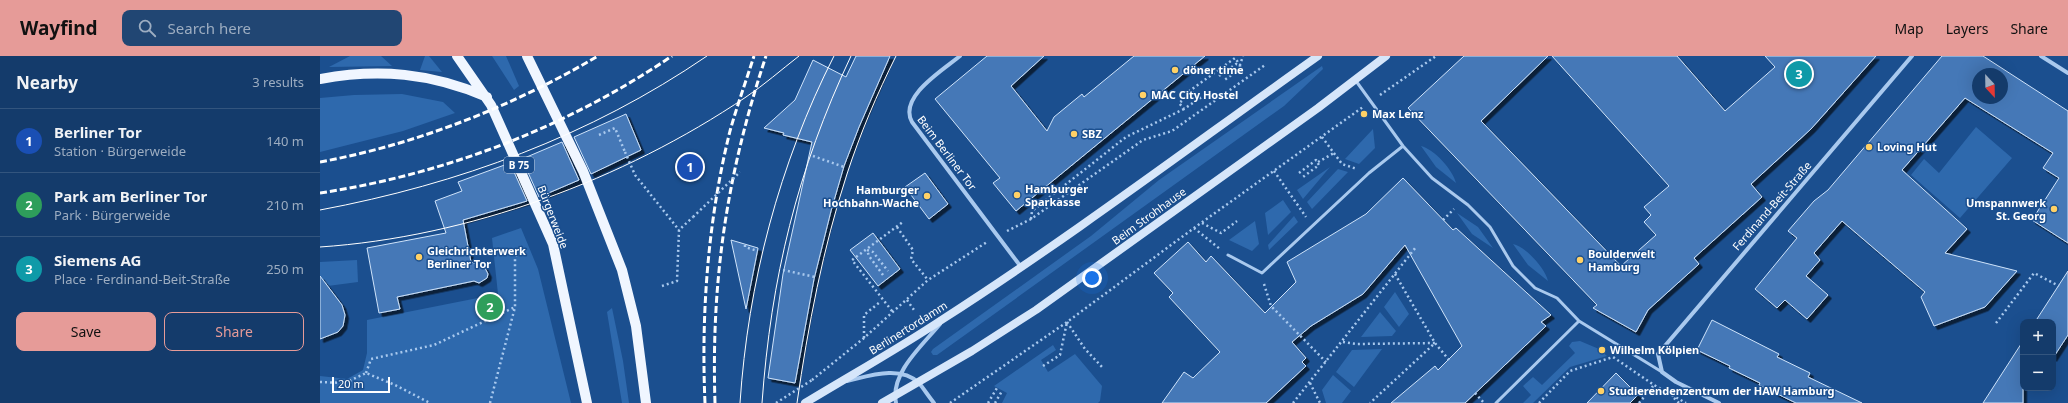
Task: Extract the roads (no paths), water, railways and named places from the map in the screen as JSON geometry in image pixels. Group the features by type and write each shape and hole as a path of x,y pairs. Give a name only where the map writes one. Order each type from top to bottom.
{"main road":[{"name":"Bürgerweide","path":"457,56 487,97 553,244 587,403"},
{"path":"527,56 535,69 584,171 622,270 636,326 646,403"},
{"path":"534,56 535,69"},
{"path":"1021,267 1318,56"},
{"name":"Beim Strohhause","path":"918,382 972,352 1036,310 1355,80 1386,56"},
{"path":"320,79 339,75 403,74 442,80 487,97"},
{"name":"Berlinertordamm","path":"807,402 844,381 943,319 1021,267"},
{"path":"882,403 895,400 918,382"}],"street":[{"name":"Beim Berliner Tor","path":"960,56 916,93 909,106 908,115 1021,267"},
{"name":"Ferdinand-Beit-Straße","path":"1662,372 1658,354 1912,56"},
{"path":"2041,56 2068,73"},
{"path":"895,400 896,385 901,375 943,319"},
{"path":"844,381 884,372 901,375 918,382 934,403"},
{"path":"1662,372 1676,382 1719,403"}],"lane":[{"path":"1355,80 1403,146 1432,178 1462,200 1490,227 1513,266 1535,288 1557,298 1579,321 1662,372"},
{"path":"1228,255 1262,274 1369,174 1403,146"},
{"path":"1496,403 1579,321"}],"tram line":[{"path":"320,210 423,186 473,171 522,153 570,133 617,110 662,85 707,56"},
{"path":"320,247 376,241 432,231 488,217 543,199 596,178 648,154 698,127 746,97 799,56"},
{"path":"740,403 750,313 769,225 797,139 814,97 834,56"},
{"path":"762,403 772,312 790,225 801,183 816,141 851,56"},
{"path":"797,403 817,287 838,202 863,129 896,56"}],"railway":[{"path":"320,162 393,145 464,121 499,107 532,91 598,56"},
{"path":"320,193 367,185 413,174 504,144 548,126 590,105 672,56"},
{"path":"705,403 705,301 711,232 722,164 730,131 754,56"},
{"path":"715,403 714,357 716,313 724,227 741,143 752,100 766,56"}],"place":[{"name":"döner time","path":"1175,70"},
{"name":"Siemens AG","path":"1799,74"},
{"name":"MAC City Hostel","path":"1143,95"},
{"name":"Max Lenz","path":"1364,114"},
{"name":"SBZ","path":"1074,134"},
{"name":"Loving Hut","path":"1869,147"},
{"name":"Berliner Tor","path":"690,167"},
{"name":"Hamburger Sparkasse","path":"1017,195"},
{"name":"Hamburger Hochbahn-Wache","path":"927,196"},
{"name":"Umspannwerk St. Georg","path":"2054,209"},
{"name":"Gleichrichterwerk Berliner Tor","path":"419,257"},
{"name":"Boulderwelt Hamburg","path":"1580,260"},
{"name":"Park am Berliner Tor","path":"490,307"},
{"name":"Wilhelm Kölpien","path":"1602,350"},
{"name":"Studierendenzentrum der HAW Hamburg","path":"1601,391"}]}
